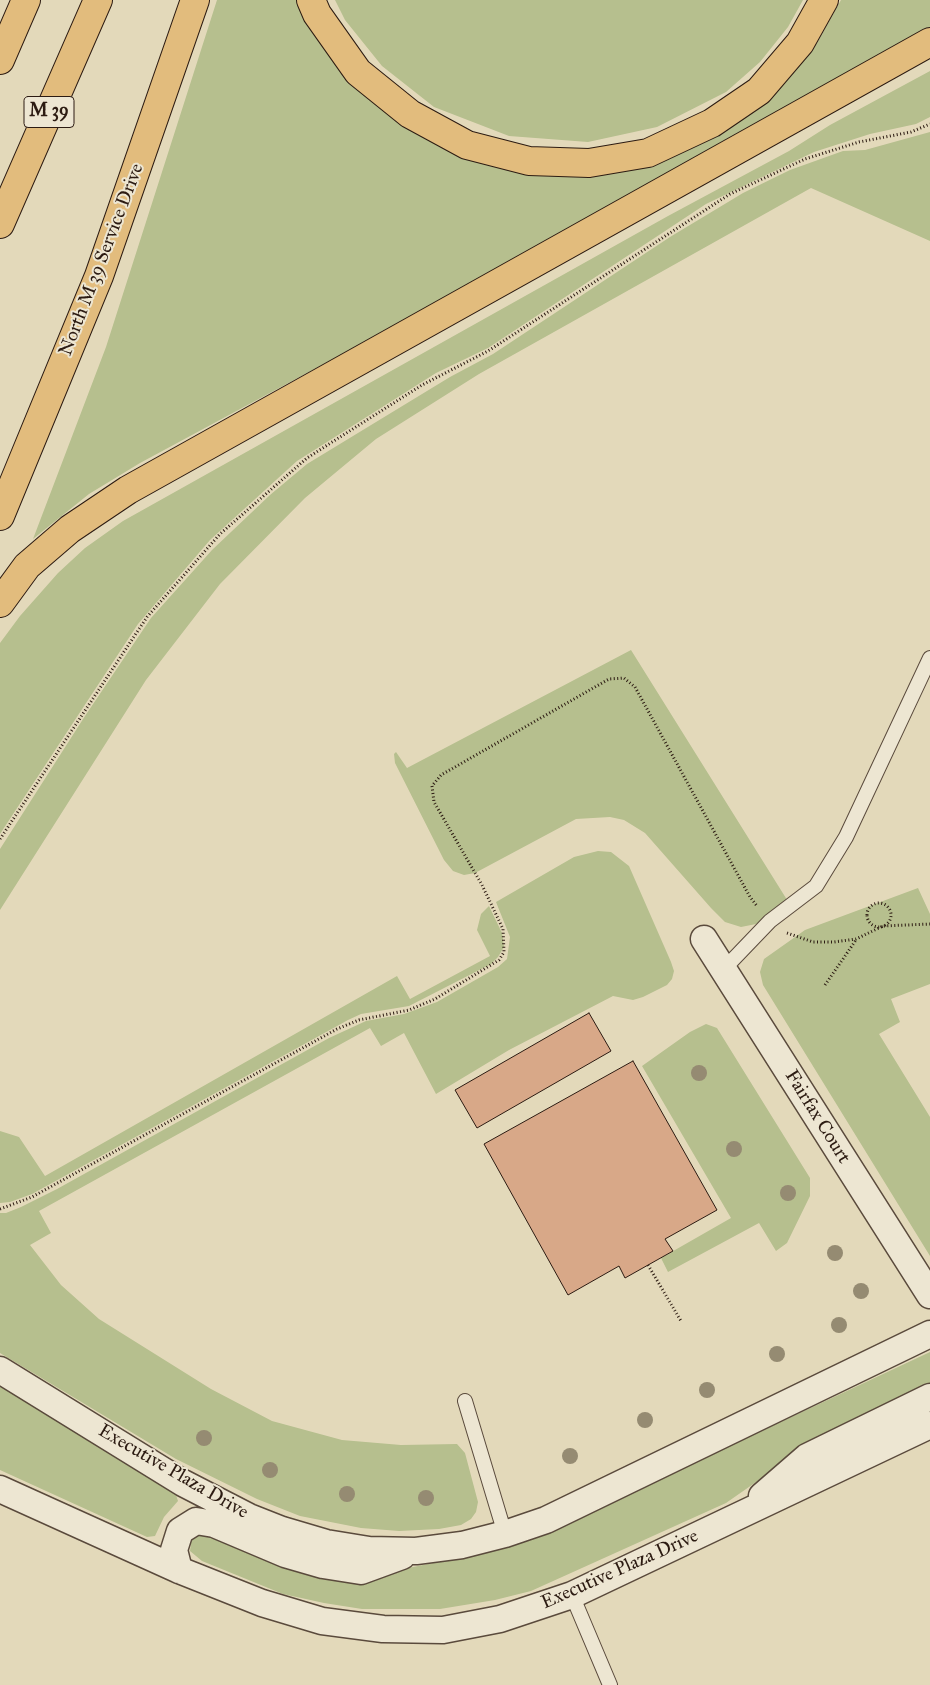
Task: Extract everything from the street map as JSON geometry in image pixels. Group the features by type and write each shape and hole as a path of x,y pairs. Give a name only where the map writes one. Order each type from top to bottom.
{"main road":[{"path":"0,60 26,0"},
{"name":"M 39","path":"0,224 98,0"},
{"name":"North M 39 Service Drive","path":"0,516 99,276 196,0"},
{"path":"311,0 317,14 358,72 410,114 466,145 529,161 589,163 648,153 712,123 759,91 800,43 824,0"},
{"path":"0,603 27,566 70,529 128,490 930,42"}],"street":[{"name":"Fairfax Court","path":"704,939 930,1295"},
{"name":"Executive Plaza Drive","path":"0,1370 183,1483 249,1517 282,1530 326,1543 369,1550 416,1551 462,1545 506,1534 546,1520 930,1334"},
{"name":"Executive Plaza Drive","path":"739,1516 807,1457 930,1396"},
{"name":"Executive Plaza Drive","path":"0,1489 179,1570 262,1603 322,1621 383,1629 443,1630 500,1620 572,1595 930,1425"},
{"name":"Executive Plaza Drive","path":"179,1570 174,1550 180,1531 196,1521 214,1524 285,1554 322,1565 362,1571 416,1551"}],"lane":[{"path":"724,970 770,921 816,886 846,837 930,658"},
{"path":"465,1401 506,1534"},
{"path":"572,1595 610,1685"}],"path":[{"path":"0,838 147,617 220,534 307,458 422,385 488,351 730,194 805,159 859,142 911,132 930,124"},
{"path":"0,1209 32,1197 337,1029 359,1020 409,1010 435,999 499,960 504,952 503,929 482,885 434,802 432,786 441,775 609,679 624,678 635,687 750,897 779,929 796,938 813,942 856,939 883,926 889,920 890,912 883,903 875,903 867,911 872,925 883,926 930,924"},
{"path":"825,985 856,939"},
{"path":"648,1265 681,1320"}],"green space":[{"path":"217,0 298,0 310,25 440,145 660,160 707,140 779,87 817,43 841,0 930,0 930,34 728,146 140,463 89,494 33,539 106,347"},
{"path":"335,0 803,0 788,27 760,62 726,92 657,127 588,142 509,136 434,107 382,66 345,20"},
{"path":"930,71 930,117 916,124 870,134 814,152 706,204 488,348 436,373 297,461 210,540 138,624 0,834 0,643 20,616 58,573 85,548 123,521 668,216 789,151 830,125"},
{"path":"930,132 930,241 811,188 479,374 376,439 305,498 220,584 146,680 0,910 0,849 85,716 151,618 212,550 270,495 307,464 450,377 493,354 670,237 743,193 790,170 843,151 865,150"},
{"path":"631,650 789,903 756,924 741,927 725,922 645,833 624,820 610,817 576,819 475,873 464,875 453,871 444,860 395,763 394,754 396,752 407,768"},
{"path":"598,851 611,852 629,866 674,971 672,979 667,985 633,1000 613,996 509,1050 436,1094 404,1033 381,1046 370,1028 39,1211 51,1233 30,1245 61,1285 99,1319 211,1389 272,1421 342,1440 401,1445 457,1444 465,1453 478,1502 476,1512 471,1519 461,1525 439,1529 399,1531 361,1528 300,1516 257,1499 176,1459 0,1353 0,1213 6,1213 21,1207 57,1189 329,1038 366,1021 404,1014 437,1002 498,967 507,959 510,937 496,902 574,857"},
{"path":"918,888 930,914 930,984 891,999 900,1022 879,1034 930,1117 930,1256 763,985 760,972 764,959 805,930"},
{"path":"489,906 502,933 504,947 491,964 409,1006 361,1014 348,1020 32,1194 10,1202 0,1203 0,1131 19,1137 45,1176 397,976 410,999 490,956 477,930 481,914"},
{"path":"706,1024 717,1028 810,1178 810,1196 787,1243 776,1251 759,1223 668,1272 661,1258 731,1218 642,1066 690,1032"},
{"path":"930,1352 930,1391 802,1450 726,1503 531,1591 495,1600 440,1609 362,1609 283,1594 202,1561 190,1551 192,1536 201,1530 383,1573 463,1557 593,1510"},
{"path":"0,1382 175,1492 178,1501 164,1517 155,1536 147,1537 0,1470"}],"building":[{"path":"589,1013 611,1051 477,1128 455,1090"},
{"path":"633,1061 717,1210 665,1239 673,1251 625,1278 619,1266 568,1295 484,1144"}]}
